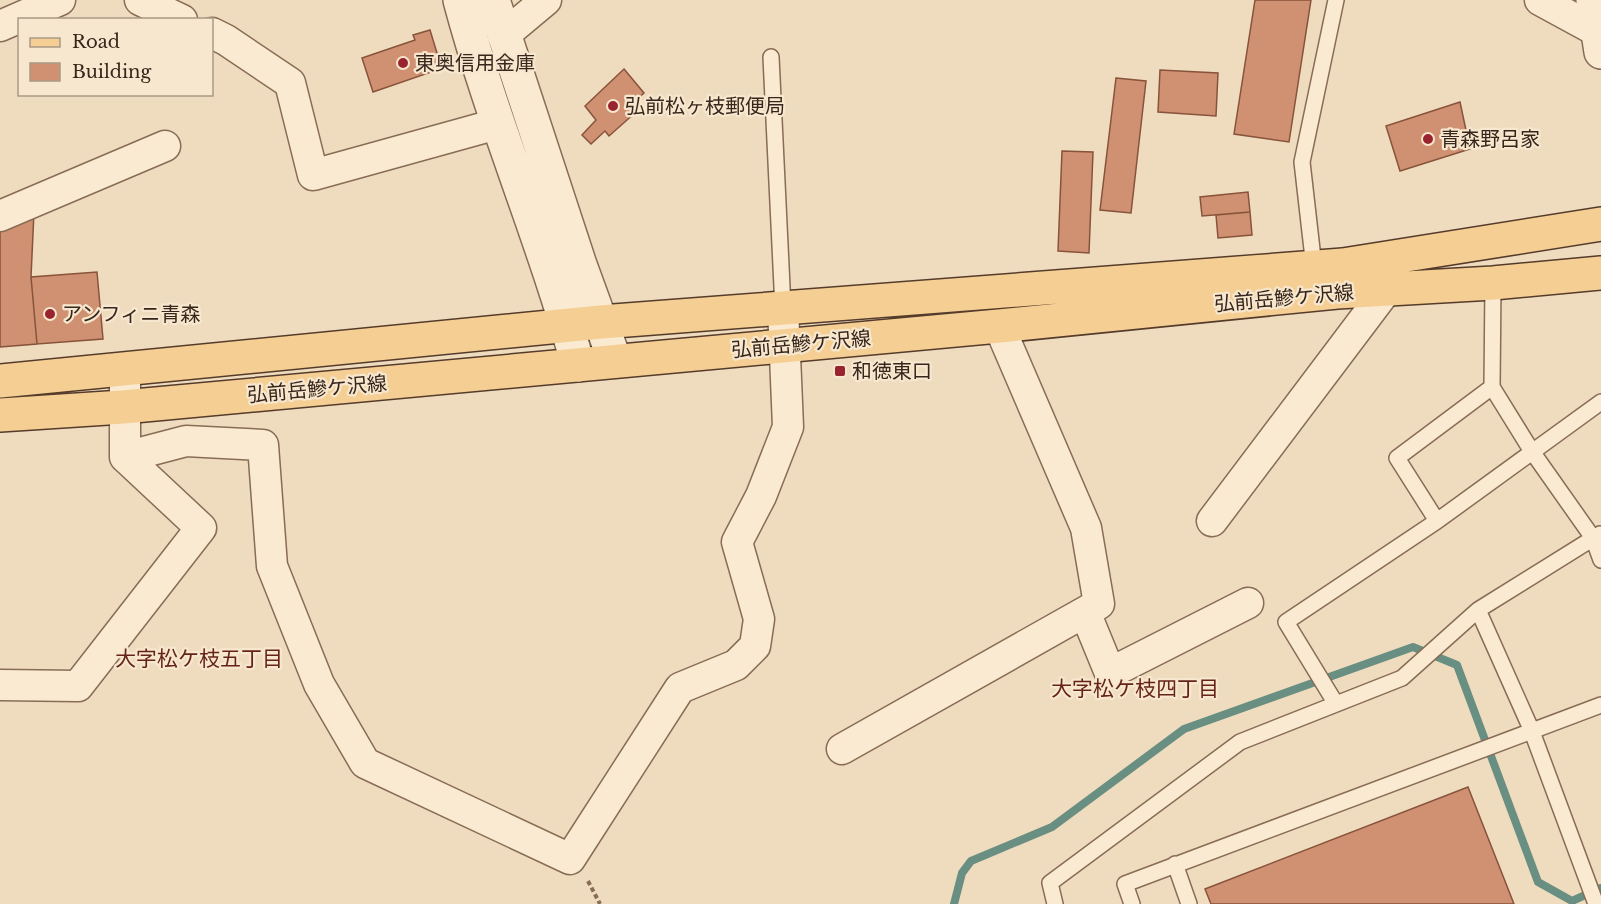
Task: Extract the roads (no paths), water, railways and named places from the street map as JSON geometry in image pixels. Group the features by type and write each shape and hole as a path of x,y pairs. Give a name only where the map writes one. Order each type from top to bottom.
{"main road":[{"path":"0,381 601,322 1314,267 1601,224"},
{"name":"弘前岳鰺ケ沢線","path":"0,415 123,407 1387,289 1493,283 1601,273"}],"street":[{"path":"18,18 60,0"},
{"path":"140,0 178,18"},
{"path":"460,0 497,124 578,364"},
{"path":"493,0 503,36 615,361"},
{"path":"503,36 546,0"},
{"path":"1540,0 1597,28"},
{"path":"0,26 18,18"},
{"path":"213,34 290,83 313,175 497,124"},
{"path":"0,216 165,146"},
{"path":"1212,521 1387,289"},
{"path":"125,457 186,441 263,445 272,566 318,684 365,763 570,859 680,688 736,665 755,646 759,619 737,542 761,496 788,427 783,308"},
{"path":"842,749 1099,604 1086,528 999,326"},
{"path":"0,685 78,686 201,528 125,457 124,369"},
{"path":"1085,612 1110,673 1248,603"}],"lane":[{"path":"1314,267 1302,162 1336,0"},
{"path":"771,57 783,308"},
{"path":"1493,283 1491,387 1531,450 1597,535 1601,560"},
{"path":"1437,521 1397,458 1491,387"},
{"path":"1333,700 1286,622 1437,521 1531,450 1601,402"},
{"path":"1055,904 1050,883 1240,742 1333,700 1402,678 1478,610 1597,535"},
{"path":"1478,610 1531,729 1596,904"},
{"path":"1132,904 1125,884 1469,752 1601,705"},
{"path":"1175,864 1189,904"}],"waterway":[{"path":"954,904 962,873 971,861 1052,827 1184,729 1413,647 1457,665 1538,882 1572,901 1601,888"}],"place":[{"name":"東奥信用金庫","path":"403,63"},
{"name":"弘前松ヶ枝郵便局","path":"613,106"},
{"name":"青森野呂家","path":"1428,139"},
{"name":"アンフィニ青森","path":"50,314"},
{"name":"和徳東口","path":"840,371"}],"district":[{"name":"大字松ケ枝五丁目","path":"199,659"},
{"name":"大字松ケ枝四丁目","path":"1135,689"}]}
